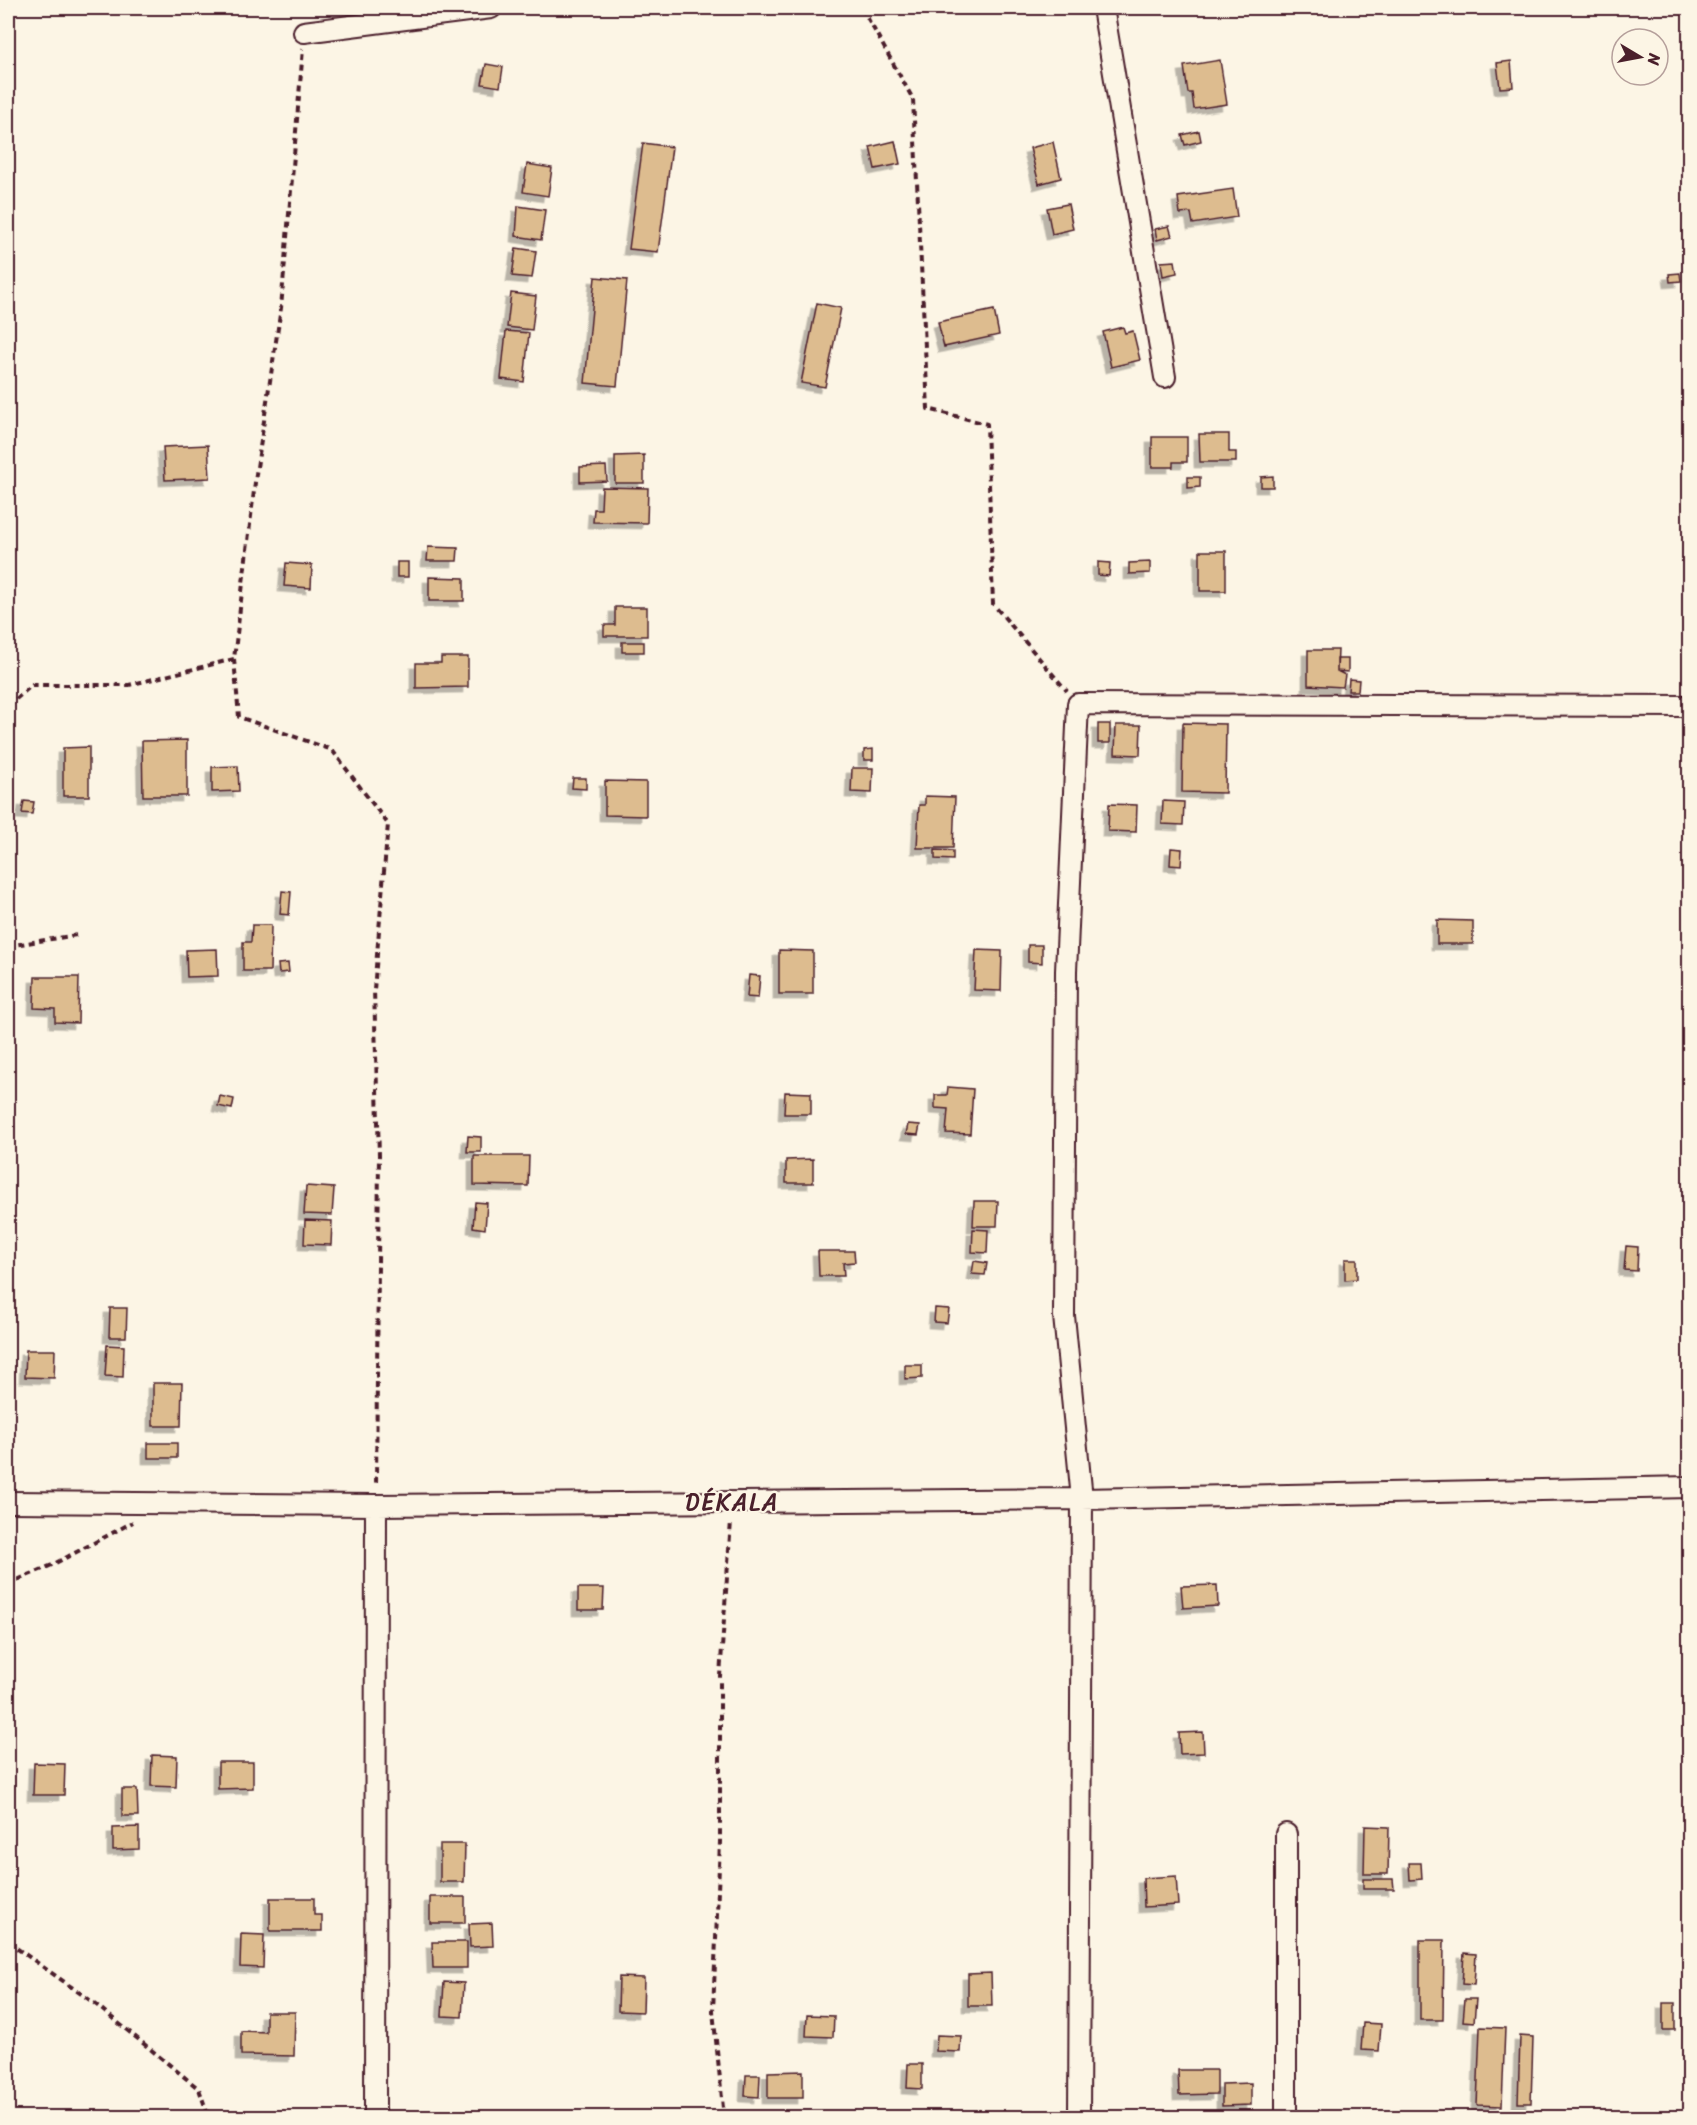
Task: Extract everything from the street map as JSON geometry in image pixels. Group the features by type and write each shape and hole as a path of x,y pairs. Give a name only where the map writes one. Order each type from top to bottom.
{"street":[{"path":"304,32 491,8"},
{"path":"1103,8 1165,377"},
{"path":"1079,2118 1082,1499 1064,1316 1065,971 1078,704 1689,706"},
{"path":"8,1502 376,1504 1082,1499 1689,1487"},
{"path":"375,2118 376,1504"},
{"path":"1286,1834 1286,2118"}],"path":[{"path":"862,8 913,99 928,409 987,424 993,604 1078,704"},
{"path":"304,32 281,308 256,474 234,659 238,717 332,750 388,824 374,990 380,1155 376,1504"},
{"path":"8,706 32,685 129,685 234,659"},
{"path":"8,946 77,935"},
{"path":"724,2118 713,2011 720,1842 720,1676 732,1502"},
{"path":"8,1584 52,1565 140,1519"},
{"path":"8,1942 94,2002 199,2088 208,2118"}],"building":[{"path":"1220,60 1227,104 1194,109 1192,93 1188,93 1184,66"},
{"path":"1511,61 1513,87 1500,88 1497,63"},
{"path":"486,64 503,67 500,87 482,84"},
{"path":"1199,131 1201,141 1185,145 1182,135"},
{"path":"895,141 900,164 875,169 870,147"},
{"path":"1053,142 1061,178 1039,184 1030,148"},
{"path":"643,143 672,147 658,252 629,249"},
{"path":"527,164 552,168 548,196 523,192"},
{"path":"1233,189 1237,217 1193,224 1191,213 1180,214 1178,197"},
{"path":"1068,204 1073,229 1052,234 1047,208"},
{"path":"518,206 545,210 541,240 516,236"},
{"path":"1169,226 1172,236 1157,240 1155,229"},
{"path":"516,248 536,251 532,278 512,276"},
{"path":"1175,261 1177,273 1163,276 1161,262"},
{"path":"1680,273 1681,281 1670,282 1669,274"},
{"path":"595,277 627,280 617,386 585,383"},
{"path":"511,293 536,296 532,330 507,327"},
{"path":"817,303 841,308 825,387 801,383"},
{"path":"994,310 999,335 944,347 938,322"},
{"path":"1123,327 1125,333 1133,331 1140,360 1111,367 1103,332"},
{"path":"506,331 529,333 524,382 501,379"},
{"path":"1199,434 1229,434 1229,452 1236,452 1236,462 1200,462"},
{"path":"1152,437 1187,437 1187,462 1173,462 1173,467 1152,467"},
{"path":"208,445 210,478 165,480 163,447"},
{"path":"644,455 644,483 615,483 615,456"},
{"path":"606,466 607,481 580,482 580,467"},
{"path":"1273,476 1273,487 1261,487 1261,477"},
{"path":"1188,477 1200,477 1200,487 1188,488"},
{"path":"602,487 648,488 647,523 593,522 594,509 601,509"},
{"path":"428,547 458,548 457,561 427,561"},
{"path":"1200,551 1226,551 1226,591 1200,591"},
{"path":"397,562 408,562 408,577 397,577"},
{"path":"1098,562 1110,563 1109,576 1098,575"},
{"path":"1150,562 1150,573 1129,574 1129,563"},
{"path":"286,563 312,565 311,588 284,586"},
{"path":"429,577 464,578 464,601 429,601"},
{"path":"615,607 647,607 647,636 604,636 604,625 615,625"},
{"path":"622,642 644,642 644,652 622,652"},
{"path":"1308,650 1338,650 1337,671 1345,675 1343,687 1308,685"},
{"path":"441,657 468,657 468,687 416,688 416,663 441,663"},
{"path":"1337,659 1348,659 1348,672 1337,671"},
{"path":"1349,679 1359,680 1358,691 1348,691"},
{"path":"1183,723 1226,724 1225,793 1182,792"},
{"path":"1098,724 1110,724 1110,743 1098,743"},
{"path":"1116,725 1141,725 1140,755 1115,754"},
{"path":"187,740 187,796 143,796 142,741"},
{"path":"89,747 89,796 63,796 63,748"},
{"path":"873,749 873,760 864,760 864,750"},
{"path":"238,766 239,791 212,792 212,767"},
{"path":"852,768 873,768 872,793 851,792"},
{"path":"573,778 586,778 586,789 572,788"},
{"path":"605,781 646,782 646,816 605,815"},
{"path":"925,796 955,797 953,848 917,848 919,805 925,805"},
{"path":"24,801 34,802 32,814 22,813"},
{"path":"1163,801 1184,802 1183,825 1162,824"},
{"path":"1109,804 1137,805 1136,832 1108,831"},
{"path":"1171,848 1182,849 1181,866 1170,865"},
{"path":"935,850 953,851 953,860 935,859"},
{"path":"282,891 291,892 289,915 280,914"},
{"path":"1437,920 1473,921 1473,944 1437,944"},
{"path":"252,925 271,925 270,971 243,971 243,942 251,942"},
{"path":"1028,945 1042,945 1042,963 1028,962"},
{"path":"217,949 218,976 187,977 186,950"},
{"path":"779,950 813,951 813,994 779,994"},
{"path":"976,950 1002,951 1001,991 974,990"},
{"path":"288,963 289,972 279,973 278,964"},
{"path":"749,975 760,976 758,998 747,997"},
{"path":"35,977 79,977 78,1023 55,1022 55,1009 34,1008"},
{"path":"948,1087 973,1089 970,1134 946,1133 948,1109 935,1108 935,1095 947,1095"},
{"path":"785,1092 811,1093 811,1114 784,1114"},
{"path":"220,1096 234,1099 232,1109 218,1106"},
{"path":"908,1124 920,1125 918,1135 906,1134"},
{"path":"468,1136 481,1137 481,1152 467,1152"},
{"path":"474,1156 529,1156 528,1186 474,1185"},
{"path":"813,1159 813,1183 786,1183 786,1160"},
{"path":"306,1186 334,1188 332,1215 304,1214"},
{"path":"974,1201 998,1201 997,1226 973,1226"},
{"path":"475,1202 487,1203 485,1229 473,1227"},
{"path":"305,1220 332,1221 331,1245 304,1244"},
{"path":"973,1229 988,1230 987,1253 972,1252"},
{"path":"1626,1246 1638,1247 1637,1271 1624,1270"},
{"path":"818,1251 854,1251 855,1262 843,1263 844,1276 819,1276"},
{"path":"1345,1259 1357,1259 1357,1279 1345,1280"},
{"path":"974,1261 987,1263 985,1275 972,1274"},
{"path":"110,1308 127,1308 126,1337 109,1337"},
{"path":"935,1308 949,1309 947,1323 934,1322"},
{"path":"107,1345 124,1346 123,1377 105,1376"},
{"path":"26,1350 55,1350 54,1378 25,1377"},
{"path":"905,1365 922,1365 922,1378 905,1379"},
{"path":"153,1383 182,1383 181,1426 153,1426"},
{"path":"148,1443 177,1443 177,1458 148,1458"},
{"path":"1217,1585 1218,1606 1183,1608 1181,1586"},
{"path":"578,1588 604,1588 603,1610 578,1610"},
{"path":"1203,1732 1204,1753 1180,1754 1179,1733"},
{"path":"152,1755 177,1756 176,1787 151,1786"},
{"path":"218,1762 253,1762 253,1788 218,1789"},
{"path":"34,1763 65,1764 64,1795 33,1795"},
{"path":"122,1789 137,1789 138,1816 122,1816"},
{"path":"1365,1826 1389,1827 1388,1874 1364,1874"},
{"path":"139,1827 139,1849 113,1850 113,1828"},
{"path":"440,1844 465,1844 464,1882 440,1882"},
{"path":"1409,1863 1421,1863 1422,1879 1410,1880"},
{"path":"1176,1876 1178,1905 1144,1907 1143,1878"},
{"path":"1363,1879 1393,1879 1394,1889 1363,1889"},
{"path":"430,1897 465,1897 465,1923 430,1923"},
{"path":"270,1898 314,1898 314,1915 322,1915 322,1931 270,1931"},
{"path":"492,1923 493,1946 470,1947 469,1924"},
{"path":"241,1934 264,1935 263,1968 240,1967"},
{"path":"1420,1940 1444,1940 1443,2020 1420,2020"},
{"path":"432,1942 467,1942 467,1968 433,1968"},
{"path":"1464,1953 1476,1954 1474,1985 1462,1984"},
{"path":"991,1973 992,2006 968,2006 968,1974"},
{"path":"619,1977 644,1978 643,2012 618,2011"},
{"path":"444,1982 464,1983 462,2017 442,2016"},
{"path":"1465,1999 1476,1999 1474,2022 1463,2021"},
{"path":"1663,2003 1675,2003 1675,2030 1663,2030"},
{"path":"266,2012 295,2012 294,2056 241,2055 241,2031 266,2032"},
{"path":"807,2015 834,2016 833,2037 806,2036"},
{"path":"1363,2023 1381,2024 1379,2051 1361,2050"},
{"path":"1480,2027 1505,2028 1502,2106 1477,2105"},
{"path":"937,2035 961,2036 960,2052 936,2051"},
{"path":"1520,2036 1533,2037 1531,2103 1518,2103"},
{"path":"908,2064 922,2064 922,2089 907,2088"},
{"path":"1178,2070 1217,2070 1217,2094 1179,2095"},
{"path":"803,2071 803,2098 768,2098 768,2072"},
{"path":"746,2075 760,2075 759,2097 745,2096"},
{"path":"1251,2083 1251,2105 1222,2106 1222,2084"},
{"path":"746,2114 808,2114 808,2118 746,2118"}],"district":[{"name":"DÉKALA","path":"732,1502"}]}
